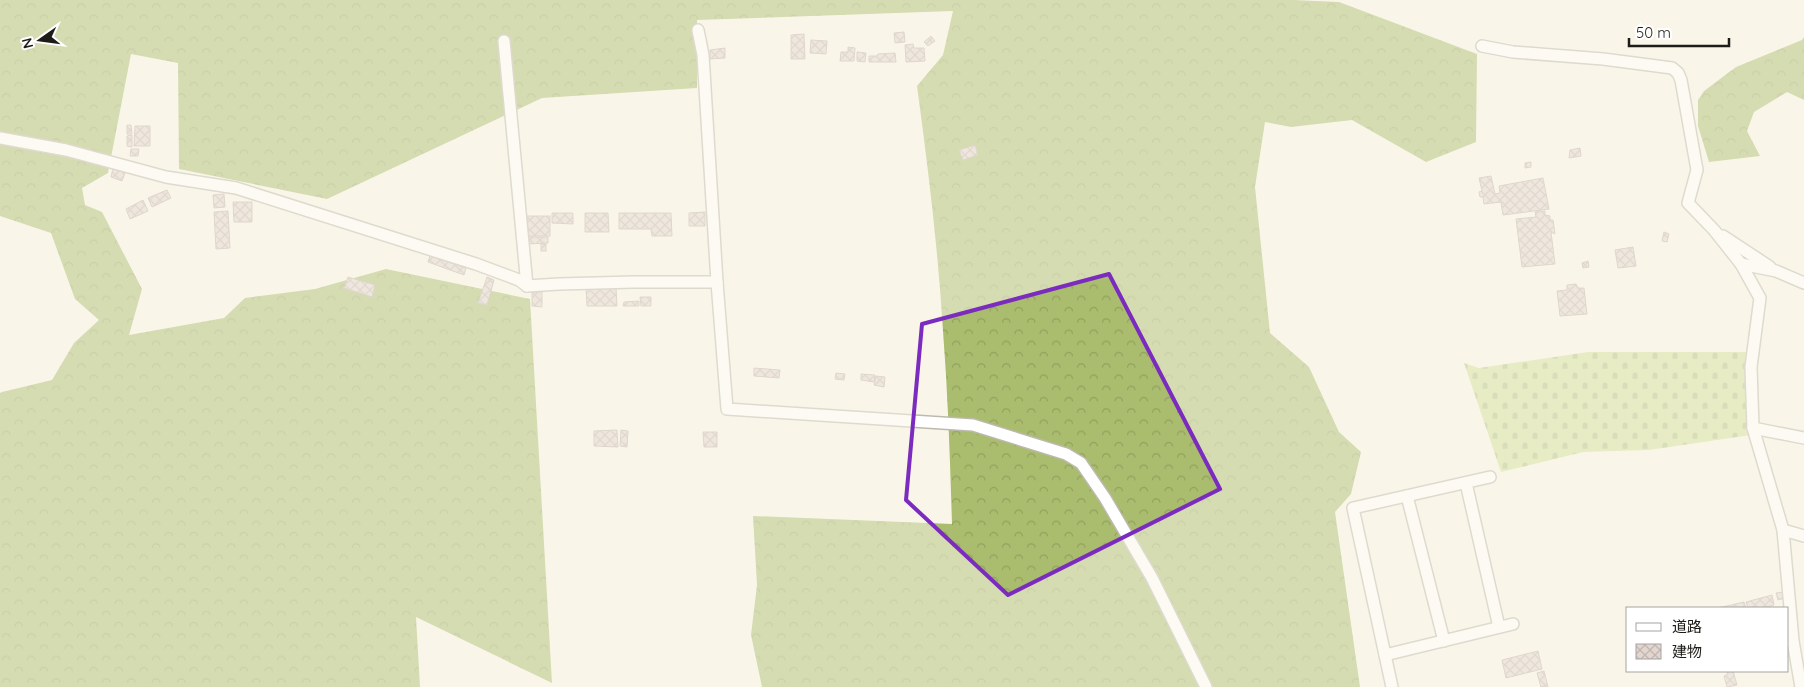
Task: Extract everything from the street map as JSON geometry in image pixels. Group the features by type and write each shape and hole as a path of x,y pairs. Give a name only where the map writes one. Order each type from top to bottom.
{"street":[{"path":"698,30 703,65 727,409 973,425 1066,454 1081,463 1105,498 1152,578 1206,687"},
{"path":"504,42 528,286"},
{"path":"1482,46 1513,52 1595,58 1672,68 1678,73 1681,80 1697,170 1688,203 1714,230 1741,264 1760,298 1751,367 1753,428 1783,530 1793,641 1801,687"},
{"path":"0,138 66,150 166,177 236,188 476,264 519,280 528,286 596,283 717,282"},
{"path":"1714,230 1776,271 1804,283"},
{"path":"1741,264 1776,271"},
{"path":"1753,428 1804,438"},
{"path":"1392,687 1353,508 1490,477"},
{"path":"1466,482 1499,627"},
{"path":"1407,496 1444,641"},
{"path":"1783,530 1804,536"},
{"path":"1385,655 1513,624"}],"highlighted area":[{"path":"1109,274 1220,489 1008,595 906,500 922,324"}],"green space":[{"path":"0,0 1293,0 1339,2 1477,54 1476,142 1426,162 1352,120 1291,127 1265,122 1255,187 1270,333 1309,367 1339,432 1361,452 1351,494 1335,512 1360,687 762,687 751,635 757,585 753,516 952,524 948,403 941,300 917,86 943,55 953,11 697,20 697,88 542,98 327,199 179,169 178,63 131,54 108,173 82,188 85,205 102,212 142,289 129,335 224,318 245,298 315,289 386,269 530,299 552,683 416,617 420,687 0,687 0,393 52,380 74,343 99,320 75,299 51,233 0,216"},
{"path":"1804,37 1804,100 1787,92 1754,112 1747,131 1760,156 1709,162 1698,126 1698,100 1704,91 1736,67 1802,40"},
{"path":"1588,352 1750,352 1751,435 1649,450 1583,452 1501,472 1464,363 1479,368"}],"building":[{"path":"904,32 905,42 895,43 894,33"},
{"path":"804,34 805,59 791,59 791,35"},
{"path":"931,36 935,41 928,46 924,42"},
{"path":"811,40 827,41 826,54 810,53"},
{"path":"913,44 914,48 924,48 925,61 906,62 905,45"},
{"path":"848,47 855,48 854,61 840,61 841,52 848,52"},
{"path":"725,48 725,58 710,59 710,50"},
{"path":"857,52 866,53 865,62 857,61"},
{"path":"895,53 896,62 869,62 869,56"},
{"path":"127,125 131,125 132,134 127,134"},
{"path":"135,126 150,126 150,146 134,146"},
{"path":"132,135 132,147 127,146 127,136"},
{"path":"975,145 978,155 963,160 959,150"},
{"path":"1580,148 1581,156 1569,158 1570,150"},
{"path":"131,149 139,149 138,156 130,156"},
{"path":"1531,162 1531,167 1525,168 1525,163"},
{"path":"113,168 125,173 122,181 111,177"},
{"path":"1491,176 1495,194 1500,193 1499,186 1543,178 1549,209 1503,215 1501,202 1484,204 1483,197 1480,197 1479,192 1482,191 1479,178"},
{"path":"167,190 171,198 152,207 148,198"},
{"path":"224,194 225,207 214,208 213,195"},
{"path":"143,200 148,211 130,219 126,209"},
{"path":"233,202 252,202 252,222 234,222"},
{"path":"228,211 230,248 216,249 214,212"},
{"path":"1545,211 1545,215 1550,216 1550,220 1553,220 1555,234 1551,232 1555,264 1522,267 1516,219 1536,217 1535,212"},
{"path":"705,212 705,226 689,226 689,213"},
{"path":"552,213 573,213 573,224 552,223"},
{"path":"585,213 608,213 609,232 585,232"},
{"path":"619,213 671,213 672,236 652,236 651,229 619,229"},
{"path":"526,216 550,216 550,236 526,236"},
{"path":"1664,232 1669,234 1667,242 1662,241"},
{"path":"528,237 548,237 548,243 529,244"},
{"path":"541,244 546,244 546,251 541,251"},
{"path":"1633,247 1636,266 1618,268 1615,250"},
{"path":"430,256 466,268 464,275 428,262"},
{"path":"1588,261 1589,267 1583,268 1582,263"},
{"path":"348,277 375,285 372,297 344,288"},
{"path":"487,277 494,280 487,305 478,303"},
{"path":"1576,284 1578,288 1584,288 1587,314 1560,316 1557,291 1567,290 1567,285"},
{"path":"616,288 617,306 587,306 586,289"},
{"path":"532,292 542,292 542,307 532,306"},
{"path":"640,297 651,297 651,306 641,306"},
{"path":"639,301 639,306 623,306 624,302"},
{"path":"754,368 780,370 779,378 754,376"},
{"path":"836,373 845,374 844,380 835,379"},
{"path":"861,374 875,375 874,382 861,380"},
{"path":"876,376 885,377 884,387 874,385"},
{"path":"617,430 618,447 594,446 594,431"},
{"path":"621,430 628,431 627,447 620,446"},
{"path":"703,432 717,432 717,447 704,447"},
{"path":"1784,592 1785,598 1778,600 1776,593"},
{"path":"1772,595 1774,605 1748,607 1746,602"},
{"path":"1744,602 1746,607 1722,607"},
{"path":"1538,651 1542,669 1506,678 1502,660"},
{"path":"1544,671 1548,687 1541,687 1537,673"},
{"path":"1727,672 1733,672 1737,685 1727,687 1724,676 1728,674"}]}
